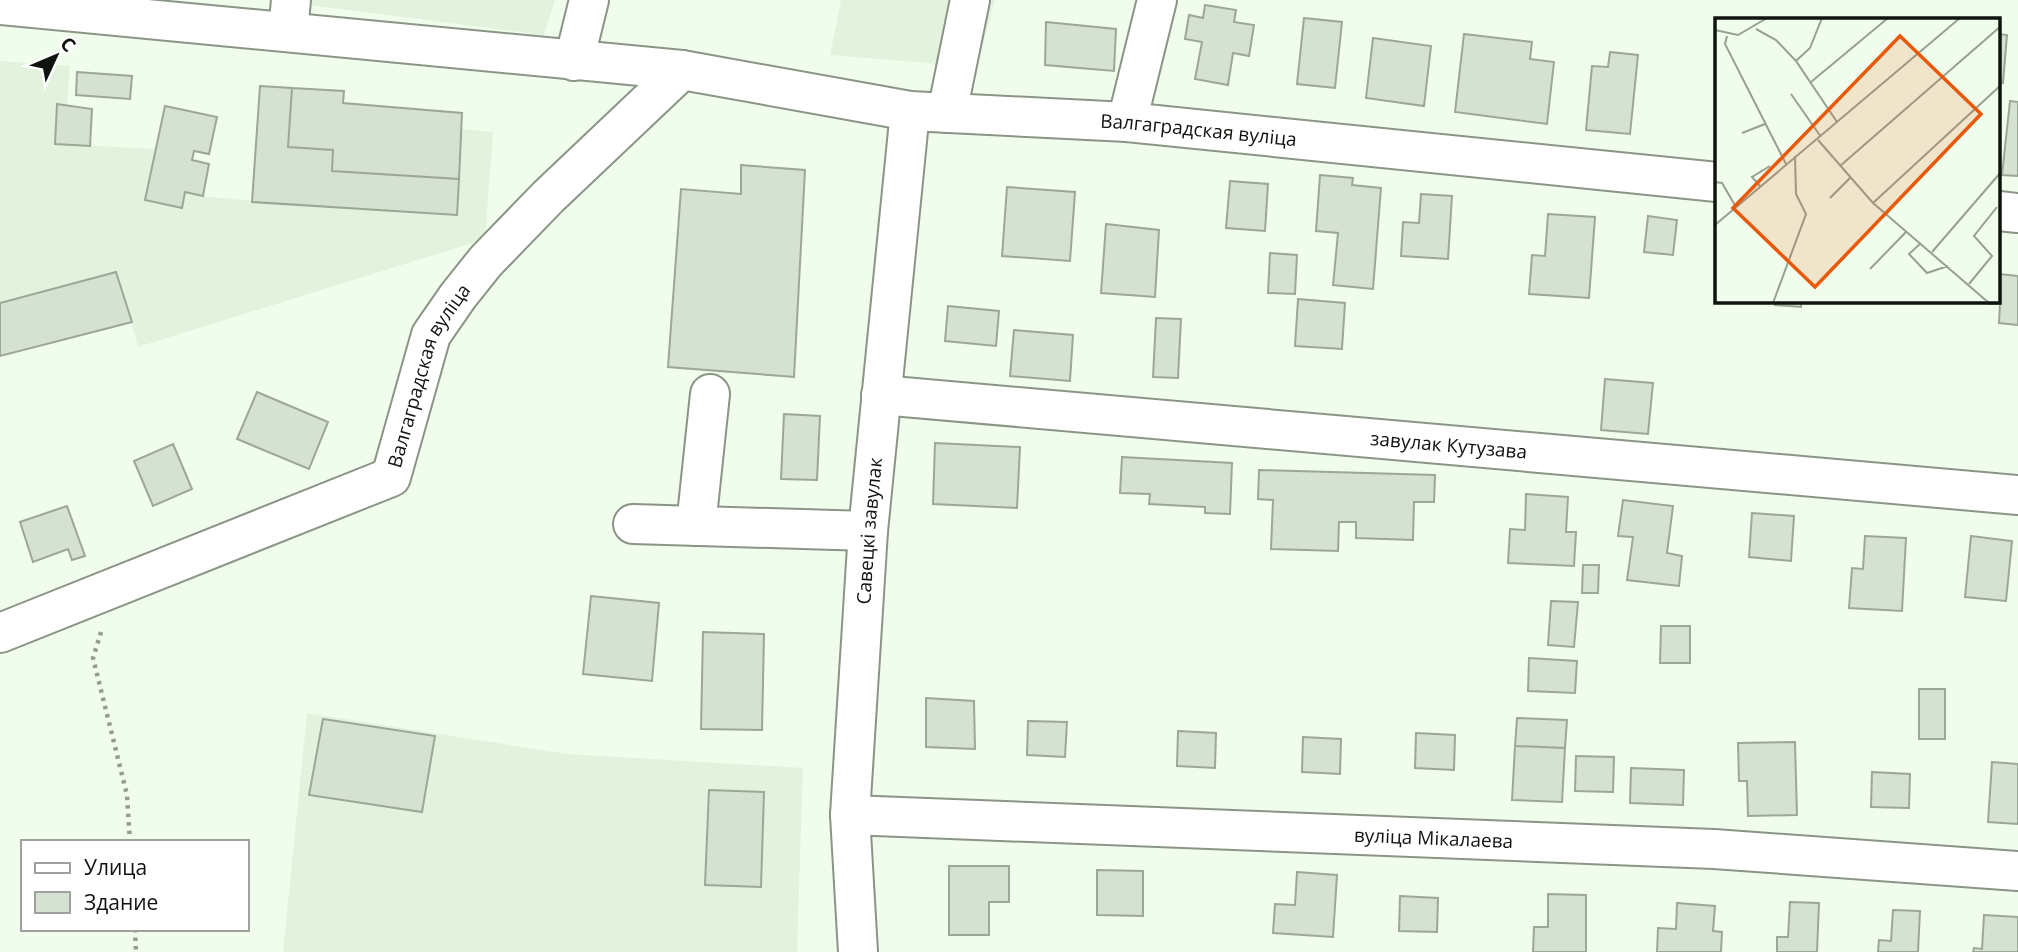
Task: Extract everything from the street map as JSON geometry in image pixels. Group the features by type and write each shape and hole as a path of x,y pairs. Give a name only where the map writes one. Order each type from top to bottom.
{"street":[{"path":"574,61 589,0"},
{"path":"947,113 970,0"},
{"path":"1127,121 1157,0"},
{"name":"Валгаградская вуліца","path":"20,4 290,16 574,61 682,69 910,111 1127,121 1715,182"},
{"name":"Валгаградская вуліца","path":"0,633 391,477 432,335 458,296 486,261 548,197 682,69"},
{"name":"Савецкі завулак","path":"858,952 850,815 868,531 910,111"},
{"path":"2000,211 2018,213"},
{"path":"696,526 710,394"},
{"name":"завулак Кутузава","path":"881,394 2018,495"},
{"path":"633,524 868,531"},
{"name":"вуліца Мікалаева","path":"850,815 1714,849 2018,871"}],"path":[{"path":"115,587 93,658 127,795 130,840"},
{"path":"135,931 136,952"}],"shaded area":[{"path":"269,0 555,0 544,35"},
{"path":"841,0 995,0 977,67 830,55"},
{"path":"0,61 70,66 67,105 57,105 55,144 156,149 185,192 203,196 252,201 260,86 344,91 343,103 462,113 462,129 493,132 485,239 138,347 131,322 0,356"},
{"path":"307,713 567,754 803,768 797,952 283,952"}],"building":[{"path":"1205,5 1236,10 1234,22 1254,25 1249,56 1233,53 1228,85 1195,79 1202,42 1185,39 1189,15 1203,18"},
{"path":"1304,18 1342,22 1335,88 1297,84"},
{"path":"1046,22 1116,29 1114,71 1045,65"},
{"path":"1464,34 1532,42 1530,59 1554,62 1547,124 1455,112"},
{"path":"2000,34 2007,35 2003,83 2000,83"},
{"path":"1373,38 1431,46 1424,106 1366,98"},
{"path":"1610,52 1638,55 1630,134 1586,130 1592,66 1608,67"},
{"path":"77,72 132,76 130,99 76,95"},
{"path":"260,86 292,88 288,147 333,150 332,171 459,179 457,215 252,202"},
{"path":"292,88 344,91 343,103 462,113 459,179 332,171 333,150 288,147"},
{"path":"2010,101 2018,102 2018,176 2002,175"},
{"path":"57,104 92,109 90,146 55,144"},
{"path":"165,106 217,117 209,154 194,151 192,160 209,164 203,196 185,192 182,208 145,200"},
{"path":"741,165 805,170 794,377 668,367 681,189 741,194"},
{"path":"1320,175 1353,178 1352,185 1381,188 1373,289 1333,285 1338,233 1316,231"},
{"path":"1230,181 1268,184 1265,231 1226,228"},
{"path":"1007,187 1075,192 1070,261 1002,256"},
{"path":"1421,194 1452,196 1448,259 1401,256 1403,222 1419,223"},
{"path":"1548,214 1595,217 1589,298 1529,294 1532,255 1545,256"},
{"path":"1648,216 1677,220 1673,255 1644,252"},
{"path":"1106,224 1159,230 1155,297 1101,293"},
{"path":"1270,253 1297,255 1295,294 1268,293"},
{"path":"116,272 132,322 0,356 0,303"},
{"path":"2000,274 2018,276 2018,325 1999,323 2000,304 1988,304 2000,303"},
{"path":"1298,299 1345,303 1342,349 1295,346"},
{"path":"1801,303 1801,307 1775,305"},
{"path":"948,306 999,311 996,346 945,341"},
{"path":"1156,318 1181,319 1178,378 1153,377"},
{"path":"1014,330 1073,335 1070,381 1010,376"},
{"path":"1605,379 1653,383 1648,434 1601,430"},
{"path":"257,392 328,422 309,469 237,439"},
{"path":"784,414 820,416 817,480 781,479"},
{"path":"935,443 1020,447 1017,508 933,504"},
{"path":"173,444 192,489 153,506 134,461"},
{"path":"1122,457 1232,463 1230,514 1205,513 1205,507 1149,504 1150,494 1120,493"},
{"path":"1259,470 1435,475 1434,502 1414,502 1413,540 1356,538 1356,522 1339,522 1338,551 1271,549 1273,500 1258,499"},
{"path":"1526,494 1568,497 1566,532 1576,532 1574,566 1508,563 1510,529 1525,530"},
{"path":"1623,500 1673,506 1667,553 1682,556 1679,586 1627,580 1633,537 1618,536"},
{"path":"67,506 85,556 72,560 68,549 33,562 20,522"},
{"path":"1752,513 1794,516 1791,561 1749,557"},
{"path":"1865,536 1906,538 1902,611 1849,608 1852,568 1863,569"},
{"path":"1971,536 2012,541 2006,601 1965,597"},
{"path":"1583,565 1599,565 1598,593 1582,593"},
{"path":"591,596 659,603 652,681 583,674"},
{"path":"1551,601 1578,602 1574,647 1548,645"},
{"path":"1661,626 1690,626 1690,663 1660,663"},
{"path":"703,632 764,634 762,730 701,729"},
{"path":"1529,658 1577,661 1575,693 1528,691"},
{"path":"1919,689 1945,689 1945,739 1919,739"},
{"path":"926,698 974,701 975,749 926,747"},
{"path":"1517,718 1567,720 1565,748 1515,746"},
{"path":"323,719 435,736 422,812 309,795"},
{"path":"1028,721 1067,722 1065,757 1027,755"},
{"path":"1178,731 1216,733 1215,768 1177,766"},
{"path":"1416,733 1455,735 1454,770 1415,768"},
{"path":"1303,737 1341,739 1340,774 1302,772"},
{"path":"1795,742 1797,815 1748,816 1747,781 1739,781 1738,743"},
{"path":"1515,746 1565,748 1562,802 1512,800"},
{"path":"1576,756 1614,757 1613,792 1575,791"},
{"path":"1992,762 2018,764 2018,824 1988,822"},
{"path":"1631,768 1684,770 1683,805 1630,803"},
{"path":"1872,772 1910,774 1909,808 1871,807"},
{"path":"709,790 764,792 761,887 705,885"},
{"path":"949,866 1009,866 1009,902 989,902 989,935 949,935"},
{"path":"1097,870 1143,871 1143,916 1097,915"},
{"path":"1297,872 1337,875 1333,937 1273,933 1275,904 1295,905"},
{"path":"1548,894 1586,895 1586,952 1533,952 1534,927 1548,927"},
{"path":"1400,896 1438,898 1437,932 1399,931"},
{"path":"1790,902 1819,903 1817,952 1777,952 1777,937 1788,937"},
{"path":"1677,903 1715,906 1713,931 1722,932 1721,952 1657,952 1658,928 1676,929"},
{"path":"1893,910 1920,911 1918,952 1878,952 1879,940 1891,941"},
{"path":"1984,915 2018,917 2018,952 1973,952 1974,948 1982,949"}]}
